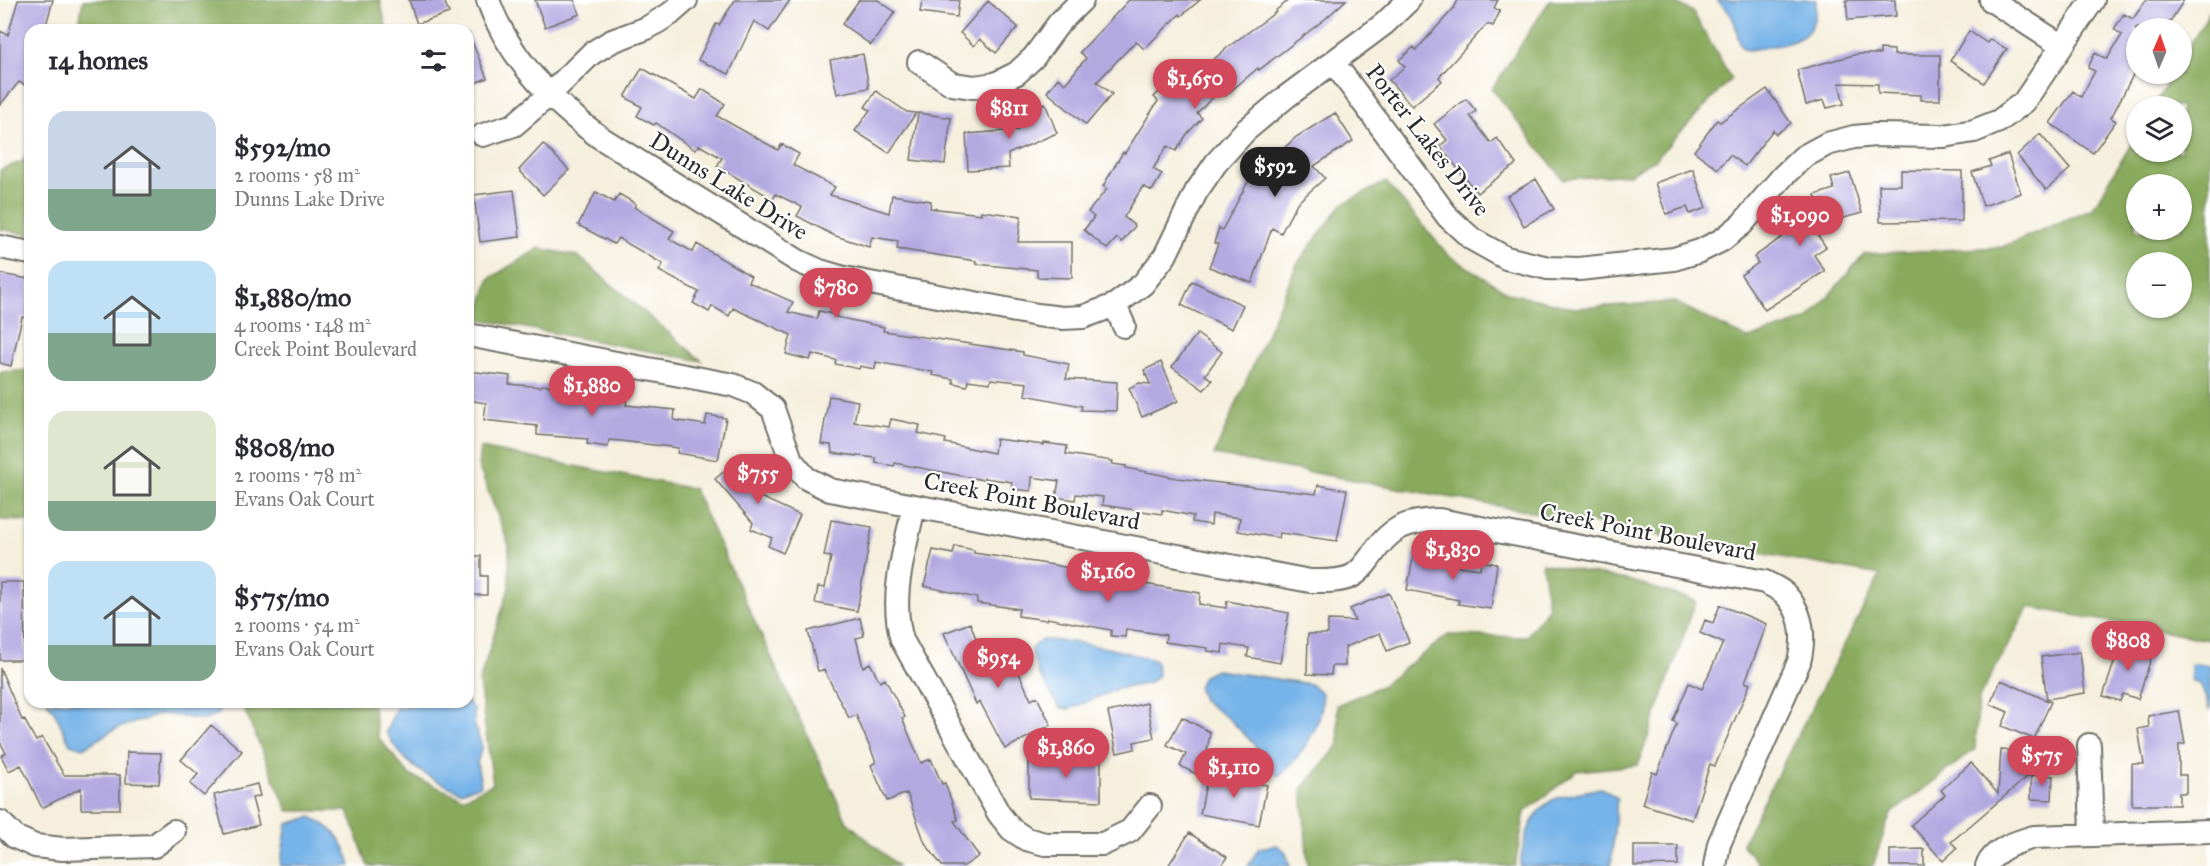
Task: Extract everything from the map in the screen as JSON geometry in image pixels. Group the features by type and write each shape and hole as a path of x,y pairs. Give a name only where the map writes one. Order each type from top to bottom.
{"street":[{"name":"Dunns Lake Drive","path":"488,0 510,47 529,72 577,120 601,138 798,261 844,278 1054,317 1083,317 1115,304 1143,284 1165,256 1196,192 1216,163 1245,131 1286,97 1384,24 1409,0"},
{"path":"483,135 514,125 592,53 612,41 647,28 670,14 686,0"},
{"path":"919,62 952,84 974,87 995,84 1017,73 1034,57 1059,23 1082,0"},
{"path":"1991,0 2062,46"},
{"name":"Porter Lakes Drive","path":"1334,63 1448,217 1472,239 1506,258 1548,268 1579,269 1674,259 1722,240 1742,224 1783,176 1803,157 1827,144 1854,137 1875,135 1944,135 1974,131 1999,121 2024,102 2093,0"},
{"path":"0,247 24,252"},
{"path":"1115,304 1124,326"},
{"name":"Creek Point Boulevard","path":"474,336 733,385 753,393 773,409 791,460 806,478 831,490 914,506 1310,581 1331,581 1353,575 1366,563 1382,541 1398,527 1418,520 1439,520 1765,582 1785,593 1794,607 1801,623 1804,645 1799,662 1719,844 1715,866"},
{"path":"914,506 896,596 896,621 902,640 999,814 1011,829 1026,839 1045,844 1103,844 1130,831 1150,806"},
{"path":"2089,745 2092,834"},
{"path":"0,822 15,837 35,846 63,849 154,846 174,831"},
{"path":"1987,866 1990,859 2010,844 2034,837 2210,831"}],"green space":[{"path":"83,0 380,0 386,24 79,24"},
{"path":"1550,0 1671,0 1693,12 1731,79 1655,159 1630,174 1563,179 1492,89"},
{"path":"2210,11 2210,640 2029,607 1979,698 1975,749 1890,815 1873,866 1760,866 1742,844 1880,575 1214,455 1297,264 1342,204 1386,182 1448,255 1508,293 1575,308 1675,302 1748,339 1809,319 1864,254 2002,247 2093,208 2126,153 2126,162 2192,162 2192,96 2159,96 2167,84 2192,84 2192,41"},
{"path":"24,159 24,234 0,229 0,170"},
{"path":"539,248 578,256 702,361 478,319 489,279"},
{"path":"24,370 24,521 0,520 0,372"},
{"path":"480,448 694,489 847,822 898,866 368,866 348,811 288,811 244,708 373,708 378,737 409,775 463,798 493,784 479,682 509,588 509,545 478,465"},
{"path":"1542,563 1631,581 1696,601 1638,765 1577,771 1525,812 1515,866 1308,866 1302,789 1339,745 1337,705 1381,686 1448,635 1526,637 1548,608"}],"water":[{"path":"1716,0 1816,0 1815,15 1811,26 1797,40 1775,46 1743,49 1732,17"},
{"path":"1041,640 1084,644 1143,657 1156,661 1158,675 1150,683 1117,689 1070,709 1060,708 1038,673 1031,649"},
{"path":"2191,664 2210,665 2210,711 2201,685 2191,680"},
{"path":"1216,670 1310,684 1322,693 1322,705 1316,728 1304,749 1280,776 1268,770 1253,743 1230,720 1203,700 1198,687 1203,676"},
{"path":"52,708 220,708 218,714 205,720 161,714 115,729 83,748 70,744"},
{"path":"396,708 472,708 474,724 482,746 477,763 481,785 461,792 427,775 401,754 386,732"},
{"path":"1601,788 1617,798 1611,866 1520,866 1526,835 1535,816 1542,808 1550,801 1560,797"},
{"path":"311,817 333,831 345,849 351,866 280,866 287,824"},
{"path":"1277,845 1285,851 1290,866 1248,866 1259,848"}],"building":[{"path":"18,0 53,0 46,24 24,24 24,84 19,82 0,105 0,31 8,35"},
{"path":"409,0 444,0 449,13 417,24"},
{"path":"535,0 574,0 580,14 545,27"},
{"path":"735,0 790,0 769,31 754,21 729,74 698,60 716,24 719,25"},
{"path":"859,0 878,0 895,12 871,45 842,24"},
{"path":"922,0 959,0 957,17 920,12"},
{"path":"1129,0 1200,0 1181,16 1180,14 1144,49 1136,41 1097,82 1112,94 1086,125 1047,92 1058,78 1065,84 1086,58 1080,52"},
{"path":"1289,0 1346,0 1325,19 1259,70 1258,68 1225,96 1220,90 1197,113 1202,118 1187,134 1176,151 1167,146 1153,169 1162,174 1152,191 1143,186 1124,217 1135,226 1122,242 1117,238 1107,249 1084,230 1094,217 1088,212 1107,189 1103,186 1158,101 1154,97 1182,68 1192,78"},
{"path":"1458,0 1498,0 1494,8 1500,11 1493,26 1487,24 1439,77 1442,81 1412,106 1389,80 1405,67 1399,60 1414,47 1416,50 1454,8"},
{"path":"1846,0 1895,0 1896,16 1848,20"},
{"path":"2146,0 2184,0 2172,18 2134,18"},
{"path":"988,1 1018,27 996,53 980,39 974,46 960,33"},
{"path":"2124,14 2131,18 2126,18 2126,84 2128,84 2111,118 2116,121 2093,153 2050,123 2073,91 2081,97 2095,71 2088,68 2095,53 2107,59 2122,35 2114,29"},
{"path":"1969,31 1987,43 1990,39 2007,49 1984,83 1950,61"},
{"path":"474,47 487,78 474,83"},
{"path":"1880,49 1894,50 1894,55 1940,55 1940,100 1921,100 1921,95 1878,93 1878,84 1839,83 1844,104 1827,108 1824,100 1806,105 1797,70 1858,54 1880,54"},
{"path":"863,54 869,88 837,94 830,60"},
{"path":"642,68 696,99 702,89 725,104 717,116 778,150 782,144 799,154 793,165 835,187 830,195 889,213 892,195 931,201 930,208 1021,216 1018,242 1072,242 1072,278 1037,277 1037,270 976,264 976,261 897,249 898,241 872,237 869,247 833,235 797,216 802,207 776,194 773,199 717,166 722,158 699,145 695,150 656,123 654,125 637,116 642,107 625,97"},
{"path":"1767,89 1791,123 1776,134 1773,130 1745,166 1730,155 1718,169 1694,151 1717,120 1720,122"},
{"path":"876,91 907,112 916,113 889,153 855,131 870,110 865,107"},
{"path":"1466,99 1476,111 1470,116 1491,143 1497,138 1516,164 1477,193 1440,146 1447,140 1434,124"},
{"path":"1045,103 1057,133 1008,154 1009,168 968,170 966,134 1018,130 1013,116"},
{"path":"918,113 951,118 945,164 911,160"},
{"path":"1335,113 1353,141 1314,166 1325,178 1297,203 1281,233 1272,228 1252,283 1209,267 1218,244 1214,243 1219,228 1222,230 1248,182 1296,137"},
{"path":"2040,134 2070,169 2046,190 2017,155"},
{"path":"543,144 569,170 543,195 519,170"},
{"path":"2008,154 2021,193 1983,206 1972,172 1991,166 1989,161"},
{"path":"1693,169 1706,208 1690,214 1687,207 1666,214 1655,183"},
{"path":"1901,170 1962,171 1962,221 1880,222 1879,185 1901,185"},
{"path":"1850,173 1862,213 1812,227 1826,247 1814,255 1825,271 1765,310 1741,275 1758,263 1754,257 1820,210 1815,195 1834,189 1831,178"},
{"path":"1536,179 1554,209 1524,226 1507,196"},
{"path":"514,190 520,237 480,242 474,195"},
{"path":"596,192 614,202 619,194 636,204 634,207 674,231 669,239 693,252 697,244 751,276 748,282 793,302 788,312 817,319 819,311 884,327 883,331 1023,352 1023,355 1069,364 1066,379 1117,382 1116,411 1081,410 1082,406 1025,395 1027,383 991,379 990,383 968,380 967,386 953,383 953,379 932,375 933,372 876,362 875,369 860,366 859,369 835,364 836,360 812,354 810,360 786,354 791,335 733,308 729,316 712,306 709,312 693,303 699,292 659,271 663,264 618,238 614,244 578,225"},
{"path":"0,274 24,278 24,317 22,317 11,366 0,363"},
{"path":"1192,281 1243,305 1232,329 1181,305"},
{"path":"1197,334 1222,352 1205,375 1212,380 1204,390 1172,367"},
{"path":"1161,362 1178,401 1142,417 1129,388 1139,383 1150,384 1144,370"},
{"path":"474,372 510,376 509,384 573,388 573,392 627,399 626,405 675,410 674,420 705,425 707,415 726,418 718,460 677,453 678,448 609,440 608,447 587,444 588,439 537,435 537,426 484,420 486,403 474,401"},
{"path":"829,396 858,401 854,422 889,427 891,419 920,425 918,433 946,439 945,443 994,453 996,439 1044,445 1044,443 1067,446 1066,454 1113,461 1112,464 1126,466 1126,468 1177,478 1316,494 1318,485 1347,490 1337,541 1280,533 1279,538 1238,531 1240,518 1212,514 1211,525 1192,522 1193,516 1162,510 1162,514 1102,505 1103,497 1076,494 1075,500 1056,497 1059,481 1032,477 1031,491 1011,489 1012,482 984,478 984,480 895,463 894,466 876,463 876,458 832,453 831,445 821,444"},
{"path":"738,460 743,460 767,487 756,495 800,515 783,553 768,546 772,538 751,529 753,523 715,479"},
{"path":"831,520 872,527 857,611 815,603 818,587 825,588 831,557 824,556"},
{"path":"955,546 974,550 974,553 1054,565 1107,576 1107,578 1200,593 1199,604 1226,608 1227,601 1289,613 1280,663 1247,657 1249,648 1223,644 1222,653 1207,651 1208,648 1165,642 1166,635 1126,629 1125,637 1111,636 1111,630 1047,618 1046,620 1018,616 1019,609 977,603 977,598 924,586 933,550 953,554"},
{"path":"1414,553 1447,560 1446,565 1480,569 1481,561 1497,564 1491,609 1458,604 1459,600 1407,590"},
{"path":"474,556 481,556 481,576 487,576 487,595 474,595"},
{"path":"0,582 24,582 24,660 0,660"},
{"path":"1389,593 1409,642 1387,651 1380,633 1345,647 1345,666 1332,666 1331,675 1307,674 1308,634 1328,634 1328,620 1355,621 1350,609"},
{"path":"1720,605 1767,624 1745,682 1750,684 1715,766 1710,764 1692,820 1642,804 1652,772 1657,774 1677,723 1673,721 1689,683 1702,689 1723,643 1700,633 1705,620 1713,623"},
{"path":"860,618 864,636 856,638 863,667 870,663 880,682 885,679 905,717 902,718 921,763 931,759 942,784 945,783 958,820 954,821 979,856 964,866 942,866 925,843 907,793 887,801 871,765 876,762 856,715 849,718 824,670 818,671 808,631"},
{"path":"970,623 986,664 1010,653 1031,700 1037,697 1051,725 1005,749 980,702 976,704 944,633"},
{"path":"2121,642 2153,652 2138,699 2123,694 2120,701 2103,696"},
{"path":"2080,652 2085,693 2047,699 2041,657"},
{"path":"0,668 22,720 24,719 36,741 42,737 64,775 120,775 120,809 81,809 81,788 42,808 21,765 9,771 1,756 6,753 0,742"},
{"path":"2001,680 2051,702 2034,739 2002,726 2008,712 1990,704"},
{"path":"1147,703 1154,738 1134,742 1135,749 1117,753 1108,712"},
{"path":"2179,711 2185,744 2179,745 2179,775 2186,775 2186,793 2179,793 2179,805 2132,805 2132,764 2144,764 2138,729 2149,727 2148,716"},
{"path":"1182,717 1210,732 1207,752 1196,774 1180,766 1186,754 1167,745"},
{"path":"211,725 242,751 204,796 190,784 198,774 181,760"},
{"path":"2001,750 2041,753 2041,765 1951,842 1957,848 1943,861 1911,825 1945,795 1941,790 1971,763 1998,794"},
{"path":"127,752 161,753 159,784 126,783"},
{"path":"1078,757 1101,757 1101,801 1029,798 1029,760 1078,760"},
{"path":"1208,774 1267,785 1259,825 1200,814"},
{"path":"2031,775 2053,776 2052,800 2031,799"},
{"path":"257,784 260,796 252,798 259,825 224,834 214,795"},
{"path":"1189,833 1227,857 1221,866 1168,866"},
{"path":"1634,846 1678,846 1678,865 1634,866"},
{"path":"1924,849 1924,866 1890,866 1890,850"}]}
